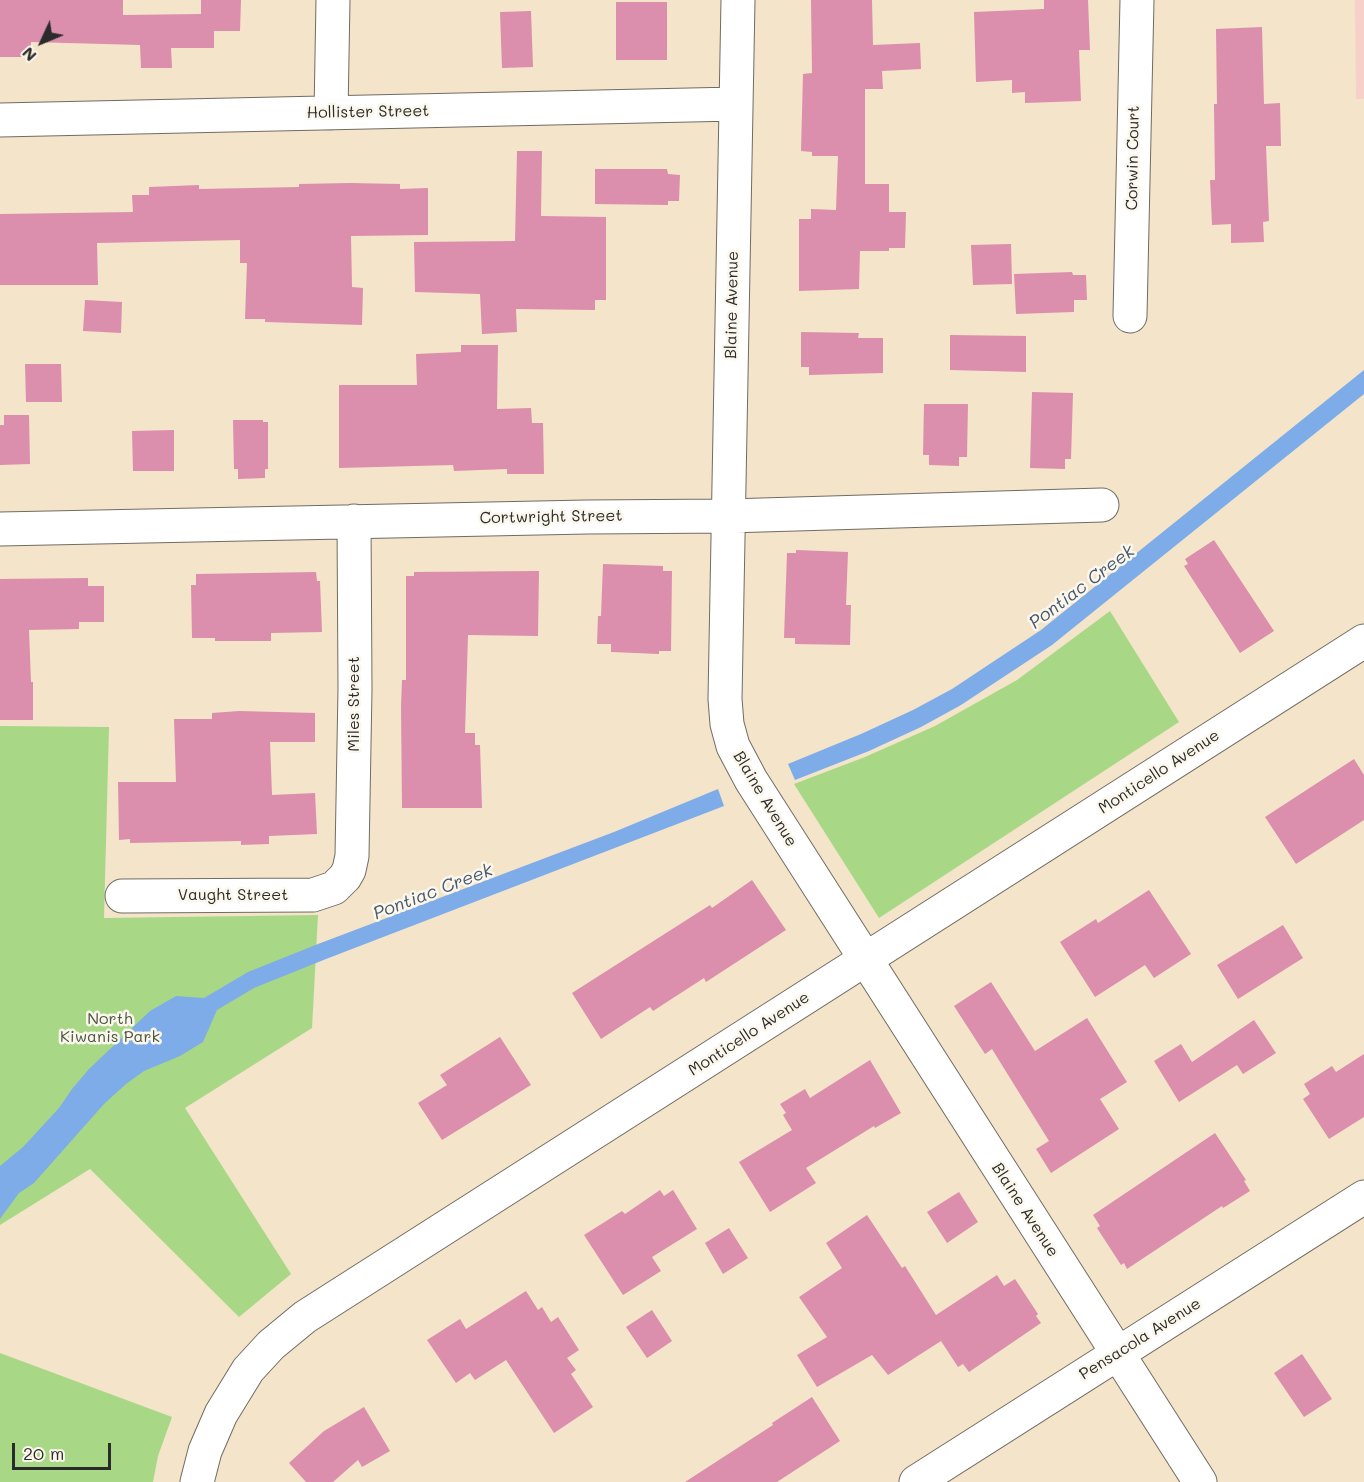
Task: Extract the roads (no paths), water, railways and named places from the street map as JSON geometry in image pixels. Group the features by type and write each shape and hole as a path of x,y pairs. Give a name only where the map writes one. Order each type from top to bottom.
{"street":[{"path":"331,113 333,0"},
{"name":"Blaine Avenue","path":"738,0 725,699 727,724 733,746 751,780 1200,1482"},
{"name":"Corwin Court","path":"1130,316 1137,0"},
{"name":"Hollister Street","path":"0,120 736,104"},
{"name":"Cortwright Street","path":"0,528 728,516 1102,505"},
{"name":"Miles Street","path":"340,883 349,870 352,856 355,689 354,521"},
{"name":"Monticello Avenue","path":"197,1482 205,1451 221,1414 248,1370 271,1346 305,1317 1364,641"},
{"name":"Vaught Street","path":"122,896 313,895 327,892 340,883"},
{"name":"Pensacola Avenue","path":"916,1482 1364,1197"}],"water":[{"path":"1364,370 1364,394 1052,645 961,705 921,727 869,751 795,780 788,764 913,710 952,689 1041,630"},
{"path":"718,789 724,806 326,959 254,988 217,1010 203,1042 180,1056 144,1071 126,1084 104,1104 34,1183 19,1193 0,1219 0,1166 23,1147 59,1108 89,1069 150,1011 176,996 204,998 248,972 614,832"}],"water label":[{"name":"Pontiac Creek","path":"1082,587"},
{"name":"Pontiac Creek","path":"433,892"}],"park label":[{"name":"North Kiwanis Park","path":"110,1028"}]}
